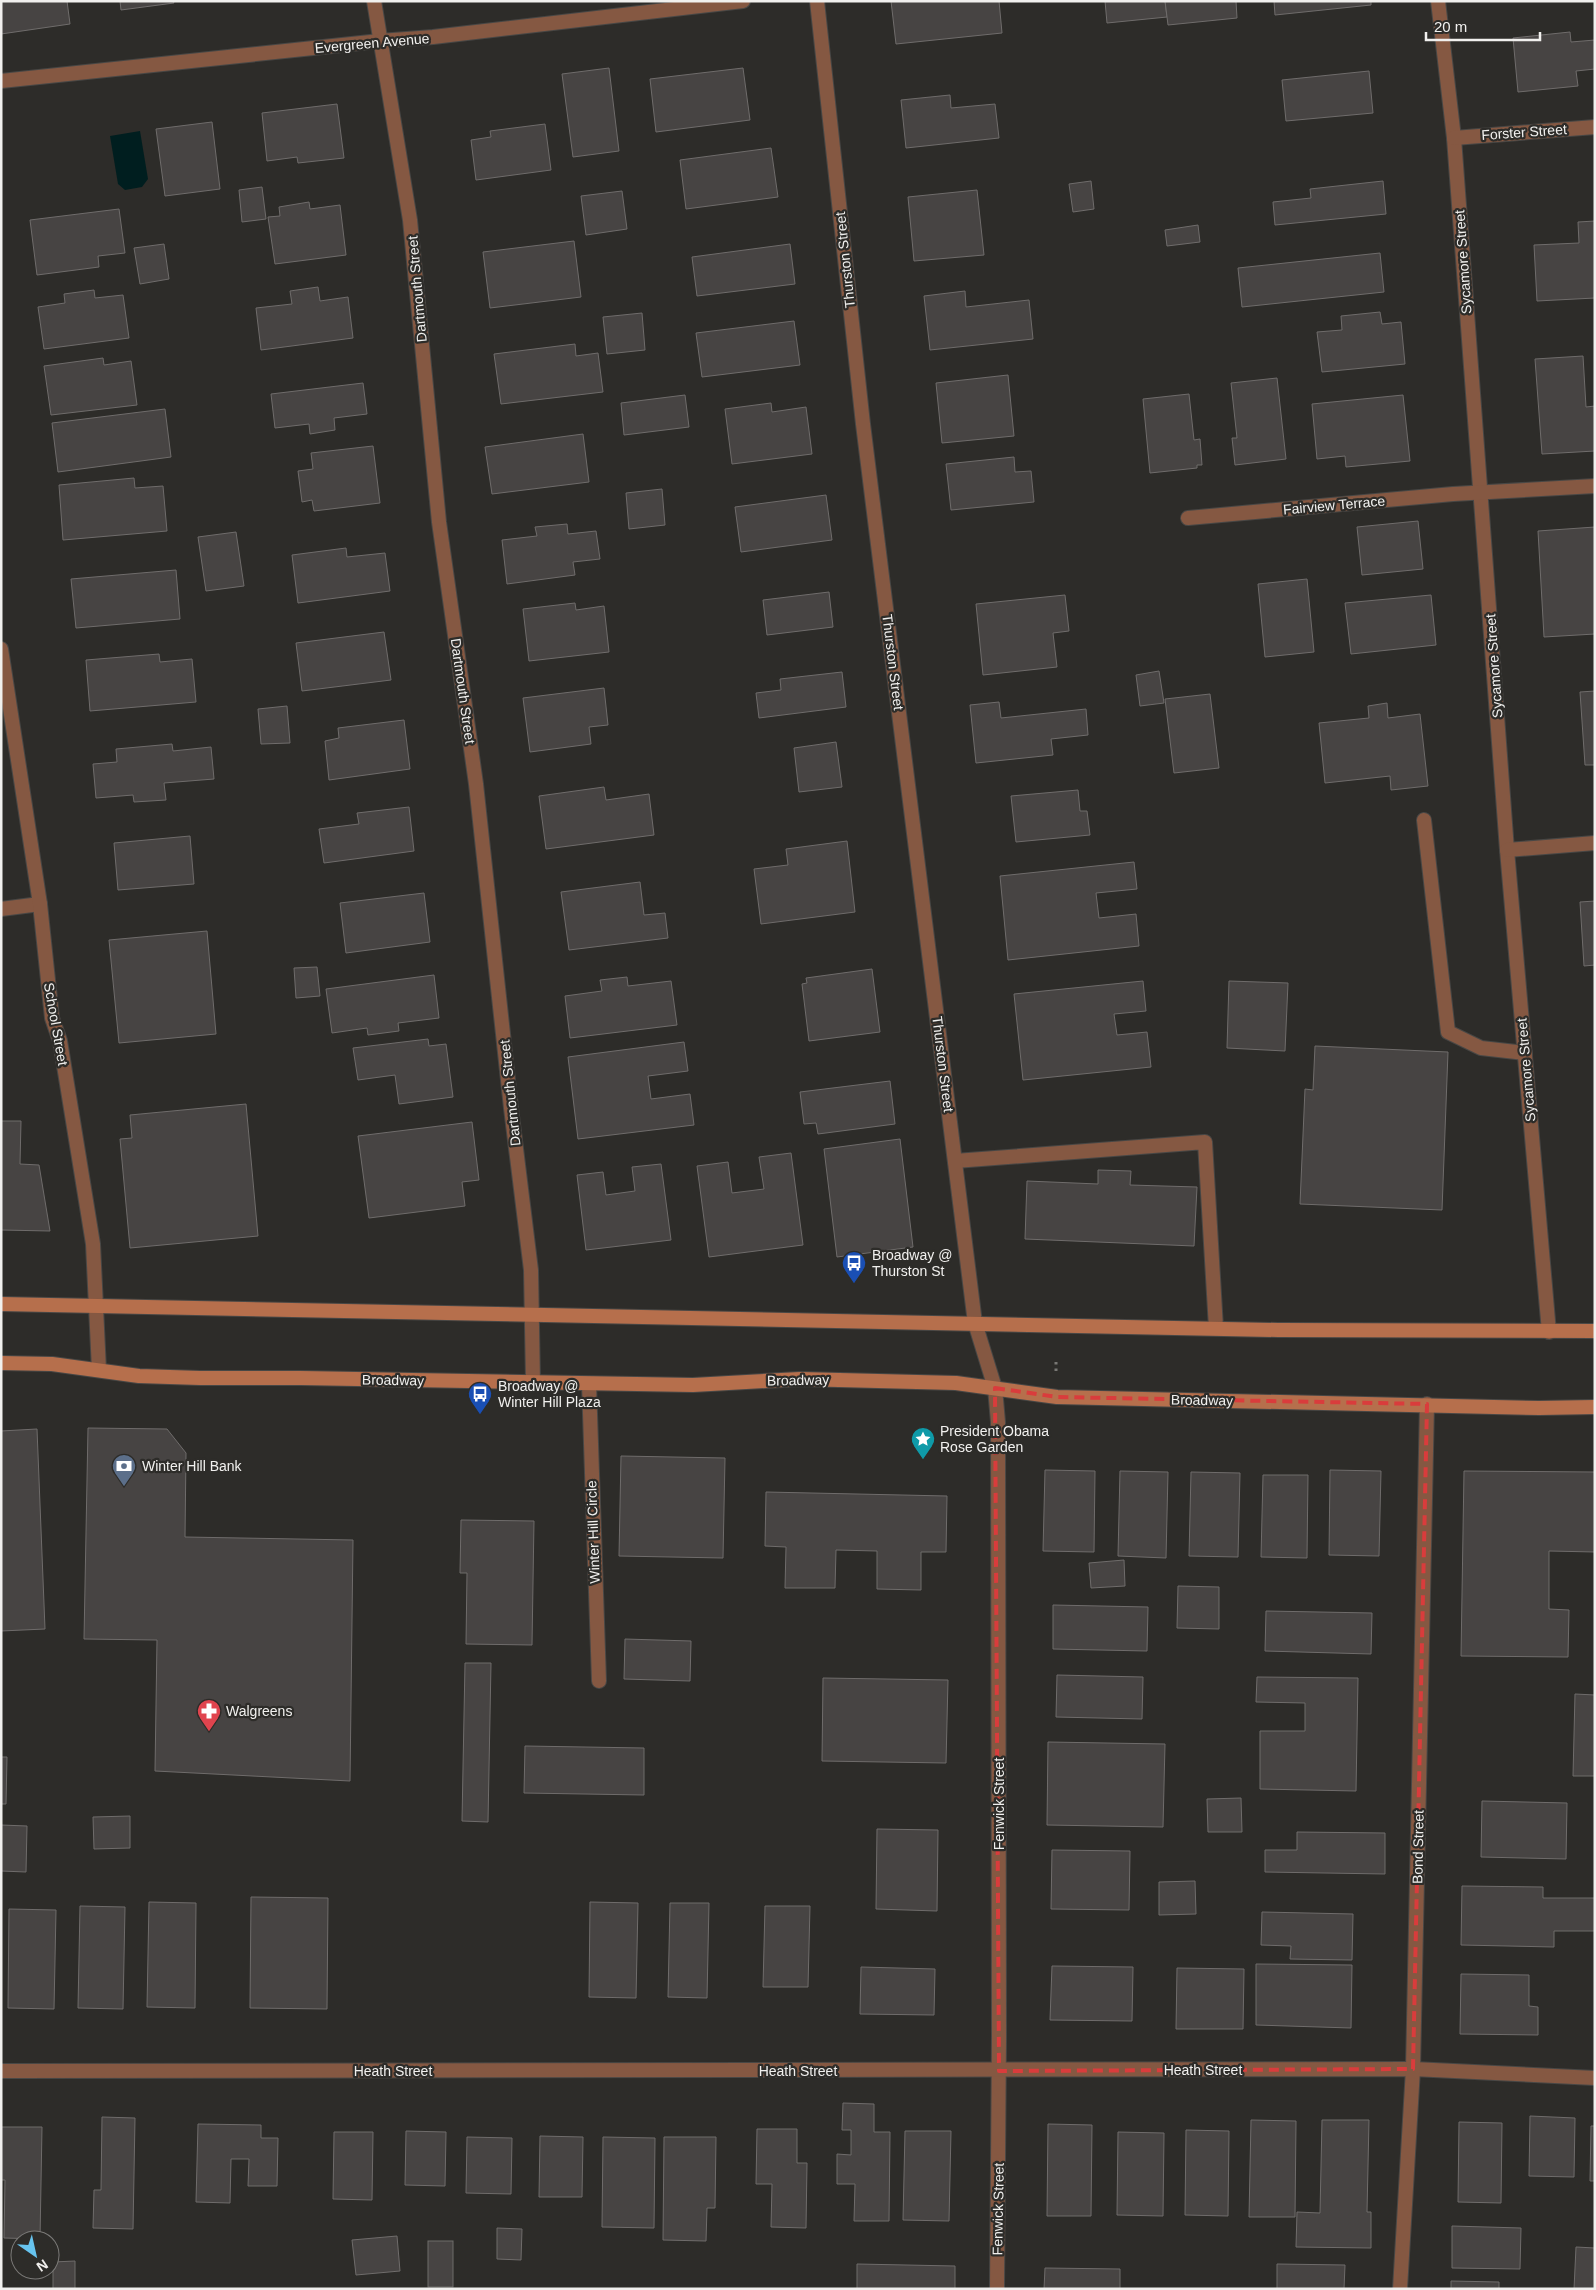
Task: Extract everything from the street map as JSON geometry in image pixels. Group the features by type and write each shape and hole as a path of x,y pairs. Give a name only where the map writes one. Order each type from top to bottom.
{"main road":[{"path":"1,1304 1278,1330 1595,1331"},
{"name":"Broadway","path":"1,1362 52,1364 139,1376 200,1378 693,1385 800,1379 956,1382 1057,1397 1539,1408 1595,1407"}],"street":[{"name":"Dartmouth Street","path":"374,1 410,220 439,522 476,784 510,1098 531,1270 533,1383"},
{"name":"Evergreen Avenue","path":"1,81 433,37 743,1"},
{"name":"Thurston Street","path":"817,1 863,424 974,1323"},
{"name":"Sycamore Street","path":"1438,1 1454,138 1507,850 1549,1332"},
{"name":"Forster Street","path":"1454,138 1595,128"},
{"name":"Fairview Terrace","path":"1188,518 1481,493 1595,486"},
{"name":"School Street","path":"1,649 40,904 52,1018 60,1041 93,1244 99,1370"},
{"path":"1424,820 1448,1032 1481,1048 1525,1053"},
{"path":"1507,850 1595,843"},
{"path":"1,909 40,904"},
{"path":"955,1161 1205,1142 1216,1328"},
{"name":"Fenwick Street","path":"974,1323 995,1388 998,1422 998,2289"},
{"name":"Winter Hill Circle","path":"589,1384 599,1681"},
{"name":"Bond Street","path":"1400,2289 1413,2069 1427,1404"},
{"name":"Heath Street","path":"1,2071 1413,2069 1595,2078"}],"highlighted area":[{"path":"995,1388 1057,1397 1427,1404 1413,2069 999,2071"}],"water":[{"path":"140,131 148,179 142,187 125,190 118,184 110,136"}],"building":[{"path":"1,1 67,1 70,24 1,34"},
{"path":"120,1 173,1 174,3 121,10"},
{"path":"891,1 999,1 1002,33 896,44"},
{"path":"1105,1 1165,1 1167,17 1107,23"},
{"path":"1165,1 1236,1 1237,18 1168,25"},
{"path":"1274,1 1371,1 1371,5 1275,15"},
{"path":"1570,32 1571,42 1595,40 1595,69 1576,71 1578,86 1518,92 1513,38"},
{"path":"609,68 619,151 573,157 562,74"},
{"path":"743,68 750,120 656,132 650,79"},
{"path":"1369,71 1373,113 1286,121 1282,80"},
{"path":"950,95 951,108 995,104 999,138 906,148 901,100"},
{"path":"337,104 344,158 298,163 297,157 267,161 262,113"},
{"path":"212,122 220,189 165,196 156,129"},
{"path":"545,124 551,170 476,180 471,140 491,137 490,131"},
{"path":"771,148 778,197 686,209 680,160"},
{"path":"1091,181 1094,209 1073,212 1069,184"},
{"path":"1383,181 1386,214 1275,225 1273,202 1311,198 1310,189"},
{"path":"262,187 266,219 242,222 239,190"},
{"path":"977,190 984,255 914,261 908,197"},
{"path":"622,191 627,229 586,235 581,196"},
{"path":"309,202 310,209 340,205 346,255 275,264 268,217 280,216 279,207"},
{"path":"119,209 125,253 98,256 99,267 37,275 30,220"},
{"path":"1595,221 1595,298 1537,301 1534,245 1579,243 1578,222"},
{"path":"1198,225 1200,242 1167,246 1165,230"},
{"path":"574,241 581,297 490,308 483,252"},
{"path":"164,244 169,279 140,284 134,248"},
{"path":"790,244 795,284 697,296 692,257"},
{"path":"1380,253 1384,292 1242,307 1238,268"},
{"path":"318,287 320,301 348,297 353,338 261,350 256,308 292,304 290,291"},
{"path":"94,290 95,298 123,295 129,338 44,349 38,307 65,303 64,294"},
{"path":"965,291 966,307 1029,300 1033,339 930,350 924,296"},
{"path":"1380,312 1382,324 1401,322 1405,364 1322,372 1317,332 1342,330 1341,316"},
{"path":"642,313 645,350 607,354 603,317"},
{"path":"794,321 800,365 702,377 696,333"},
{"path":"575,344 576,356 598,353 603,392 501,404 494,354"},
{"path":"1583,356 1586,407 1595,406 1595,451 1542,454 1535,359"},
{"path":"103,358 104,365 131,361 137,405 51,415 44,366"},
{"path":"1008,375 1014,436 942,443 936,383"},
{"path":"1277,378 1286,459 1235,465 1232,438 1237,438 1231,383"},
{"path":"363,383 367,414 334,418 335,430 310,434 309,424 275,428 271,394"},
{"path":"1189,394 1194,440 1200,439 1202,465 1197,465 1197,468 1150,473 1143,399"},
{"path":"685,395 689,427 624,435 621,403"},
{"path":"1403,395 1410,461 1346,467 1345,456 1317,459 1312,404"},
{"path":"771,403 772,412 806,407 812,454 732,464 725,409"},
{"path":"165,409 171,457 58,472 52,423"},
{"path":"583,434 589,482 492,494 485,447"},
{"path":"373,446 380,503 314,511 312,500 302,502 298,471 313,469 311,453"},
{"path":"1014,457 1015,472 1031,471 1034,502 951,510 946,464"},
{"path":"134,478 135,488 163,486 167,531 63,540 59,485"},
{"path":"662,489 665,525 629,529 626,493"},
{"path":"826,495 832,540 741,552 735,507"},
{"path":"1418,521 1423,569 1362,575 1357,527"},
{"path":"567,524 568,534 596,531 600,559 573,562 575,575 507,584 502,540 537,536 535,527"},
{"path":"1595,527 1595,634 1544,637 1538,531"},
{"path":"236,532 244,586 206,591 198,537"},
{"path":"346,548 347,557 385,553 390,591 298,603 292,555"},
{"path":"176,570 180,619 76,628 71,579"},
{"path":"1307,579 1314,652 1265,657 1258,584"},
{"path":"829,592 833,627 767,635 763,600"},
{"path":"1065,595 1069,631 1053,633 1057,667 983,675 976,604"},
{"path":"1431,595 1436,645 1351,654 1345,603"},
{"path":"575,603 576,610 604,606 609,652 529,661 523,609"},
{"path":"384,632 391,680 302,691 296,643"},
{"path":"159,654 160,662 192,659 196,702 90,711 86,660"},
{"path":"1159,671 1164,703 1140,706 1136,675"},
{"path":"842,672 846,707 759,718 756,693 781,690 780,679"},
{"path":"604,688 608,725 589,727 591,744 530,752 523,698"},
{"path":"1595,691 1595,765 1585,765 1580,692"},
{"path":"1210,694 1219,768 1174,773 1165,699"},
{"path":"999,702 1001,718 1086,709 1088,735 1051,739 1053,755 976,763 970,705"},
{"path":"1387,703 1388,718 1420,714 1428,786 1391,790 1390,776 1325,783 1319,723 1369,718 1368,706"},
{"path":"287,706 290,743 261,744 258,709"},
{"path":"404,720 410,769 329,780 325,741 339,738 338,728"},
{"path":"836,742 842,787 799,792 794,748"},
{"path":"172,744 173,751 211,747 214,779 164,783 166,800 134,802 133,795 96,798 93,764 117,762 116,749"},
{"path":"604,787 606,800 649,794 654,835 546,849 539,796"},
{"path":"1078,790 1080,811 1087,811 1090,835 1016,842 1011,796"},
{"path":"409,807 414,851 324,863 319,829 359,824 357,813"},
{"path":"190,836 194,884 118,890 114,843"},
{"path":"847,841 855,912 761,924 754,869 788,865 786,849"},
{"path":"1134,862 1137,889 1096,893 1099,918 1136,914 1139,946 1008,960 1000,876"},
{"path":"640,882 644,915 665,913 668,938 569,950 561,892"},
{"path":"424,893 430,942 346,953 340,903"},
{"path":"1595,901 1595,965 1584,966 1580,902"},
{"path":"207,931 216,1034 119,1043 109,940"},
{"path":"317,967 320,996 296,998 294,968"},
{"path":"872,969 880,1032 809,1041 802,984 807,983 806,978"},
{"path":"434,975 439,1018 398,1023 399,1031 368,1035 367,1028 332,1033 326,989"},
{"path":"627,977 628,986 671,981 677,1025 570,1038 565,996 602,991 600,980"},
{"path":"1143,981 1146,1011 1114,1014 1117,1035 1147,1032 1151,1067 1023,1080 1014,994"},
{"path":"1229,981 1288,983 1285,1051 1227,1048"},
{"path":"428,1039 429,1046 446,1044 453,1097 399,1104 395,1075 358,1080 353,1048"},
{"path":"684,1042 688,1071 648,1076 651,1099 690,1094 694,1125 578,1139 568,1057"},
{"path":"1315,1046 1448,1052 1442,1210 1300,1204 1305,1089 1313,1090"},
{"path":"890,1081 895,1124 818,1134 816,1123 804,1124 800,1092"},
{"path":"246,1104 258,1236 130,1248 120,1139 132,1138 130,1115"},
{"path":"1,1121 21,1121 20,1164 39,1165 50,1231 1,1230"},
{"path":"472,1122 479,1180 462,1182 465,1206 369,1218 358,1136"},
{"path":"900,1139 913,1247 837,1257 824,1149"},
{"path":"791,1153 803,1245 709,1257 697,1166 728,1162 732,1193 764,1189 759,1157"},
{"path":"661,1164 671,1240 586,1250 577,1175 603,1172 606,1195 635,1191 632,1167"},
{"path":"1098,1170 1131,1171 1130,1185 1197,1187 1194,1246 1025,1239 1027,1181 1098,1184"},
{"name":"Walgreens","path":"88,1428 167,1429 186,1453 185,1537 353,1540 350,1781 155,1771 157,1640 84,1639"},
{"path":"37,1429 45,1629 1,1631 1,1431"},
{"path":"621,1456 725,1458 723,1558 619,1556"},
{"path":"1045,1470 1095,1471 1094,1552 1043,1551"},
{"path":"1330,1470 1381,1471 1379,1556 1329,1555"},
{"path":"1120,1471 1168,1472 1166,1558 1118,1556"},
{"path":"1464,1471 1595,1472 1595,1552 1549,1551 1549,1609 1569,1610 1568,1657 1461,1656"},
{"path":"1191,1472 1240,1473 1238,1557 1189,1556"},
{"path":"1263,1475 1308,1475 1307,1558 1261,1557"},
{"path":"766,1492 947,1496 946,1552 921,1552 921,1590 877,1589 877,1551 836,1550 835,1588 785,1588 786,1547 765,1546"},
{"path":"461,1520 534,1521 532,1645 466,1644 467,1573 460,1573"},
{"path":"1124,1560 1125,1586 1091,1588 1089,1563"},
{"path":"1178,1586 1219,1587 1219,1629 1177,1628"},
{"path":"1053,1605 1148,1607 1147,1651 1053,1649"},
{"path":"1266,1611 1372,1613 1371,1654 1265,1651"},
{"path":"625,1639 691,1641 690,1681 624,1679"},
{"path":"465,1663 491,1663 488,1822 462,1821"},
{"path":"1057,1675 1143,1677 1142,1719 1056,1717"},
{"path":"1257,1677 1358,1678 1356,1791 1260,1789 1260,1731 1305,1731 1305,1703 1256,1702"},
{"path":"823,1678 948,1680 946,1763 822,1761"},
{"path":"1575,1694 1595,1695 1595,1776 1573,1776"},
{"path":"1048,1742 1165,1744 1163,1827 1047,1825"},
{"path":"525,1746 644,1748 644,1795 524,1793"},
{"path":"1,1757 7,1757 6,1804 1,1804"},
{"path":"1241,1798 1242,1832 1208,1832 1207,1799"},
{"path":"1482,1801 1567,1803 1566,1859 1481,1857"},
{"path":"130,1816 130,1848 94,1849 93,1817"},
{"path":"1,1825 27,1826 26,1872 1,1871"},
{"path":"877,1829 938,1830 937,1911 876,1909"},
{"path":"1297,1832 1385,1833 1385,1874 1265,1872 1265,1850 1297,1850"},
{"path":"1052,1850 1130,1851 1129,1910 1051,1909"},
{"path":"1195,1881 1196,1914 1159,1915 1159,1882"},
{"path":"1462,1886 1543,1887 1543,1898 1595,1898 1595,1931 1554,1931 1554,1947 1461,1945"},
{"path":"251,1897 328,1898 327,2009 250,2008"},
{"path":"149,1902 196,1903 195,2008 147,2007"},
{"path":"590,1902 638,1903 636,1998 589,1997"},
{"path":"670,1903 709,1903 707,1998 668,1997"},
{"path":"80,1906 125,1907 123,2009 78,2008"},
{"path":"765,1906 810,1906 808,1987 763,1987"},
{"path":"9,1909 56,1910 54,2009 8,2008"},
{"path":"1262,1912 1353,1914 1352,1960 1290,1959 1291,1946 1261,1945"},
{"path":"1256,1964 1352,1965 1351,2028 1256,2025"},
{"path":"1052,1966 1133,1967 1132,2021 1050,2020"},
{"path":"861,1967 935,1969 934,2015 860,2014"},
{"path":"1177,1968 1244,1969 1243,2029 1176,2029"},
{"path":"1461,1974 1529,1975 1529,2006 1538,2007 1538,2035 1460,2034"},
{"path":"843,2103 874,2104 874,2132 890,2132 889,2221 854,2221 855,2184 837,2184 837,2154 851,2155 851,2130 842,2130"},
{"path":"1530,2116 1575,2118 1574,2177 1529,2176"},
{"path":"102,2117 135,2118 133,2229 93,2228 94,2190 101,2190"},
{"path":"1251,2120 1296,2121 1295,2217 1249,2217"},
{"path":"1322,2120 1369,2120 1367,2212 1371,2212 1371,2248 1296,2247 1297,2212 1320,2213"},
{"path":"1459,2122 1502,2123 1501,2203 1458,2202"},
{"path":"198,2124 261,2125 261,2138 278,2138 277,2186 248,2186 249,2159 231,2159 230,2203 196,2202"},
{"path":"1048,2124 1092,2125 1091,2216 1047,2216"},
{"path":"1591,2126 1595,2126 1595,2181 1590,2181"},
{"path":"1,2127 42,2127 40,2230 10,2230 10,2238 4,2238 5,2180 1,2180"},
{"path":"757,2129 797,2129 797,2163 807,2163 806,2228 771,2227 772,2184 756,2184"},
{"path":"1186,2130 1229,2131 1228,2216 1185,2215"},
{"path":"406,2131 446,2132 445,2186 405,2185"},
{"path":"905,2131 951,2131 949,2221 903,2220"},
{"path":"334,2132 373,2132 372,2200 333,2199"},
{"path":"1118,2132 1164,2133 1163,2216 1117,2215"},
{"path":"540,2136 583,2137 582,2197 539,2197"},
{"path":"467,2137 512,2138 511,2194 466,2193"},
{"path":"603,2137 655,2138 654,2228 602,2227"},
{"path":"664,2137 716,2137 715,2208 707,2208 706,2241 663,2240"},
{"path":"1452,2226 1521,2228 1520,2269 1452,2268"},
{"path":"497,2228 522,2229 521,2260 497,2259"},
{"path":"397,2236 400,2271 356,2275 352,2240"},
{"path":"428,2241 453,2241 453,2287 428,2287"},
{"path":"1576,2247 1595,2248 1595,2289 1574,2289"},
{"path":"75,2261 75,2289 53,2289 53,2280 60,2280 60,2262"},
{"path":"857,2264 955,2266 955,2289 857,2289"},
{"path":"1277,2264 1345,2265 1344,2289 1277,2289"},
{"path":"1045,2268 1120,2269 1120,2289 1044,2289"},
{"path":"1451,2281 1499,2282 1499,2289 1451,2289"}],"place":[{"name":"Broadway @ Thurston St","path":"854,1284"},
{"name":"Broadway @ Winter Hill Plaza","path":"480,1415"},
{"name":"President Obama Rose Garden","path":"923,1460"},
{"name":"Winter Hill Bank","path":"124,1487"},
{"name":"Walgreens","path":"209,1732"}]}
